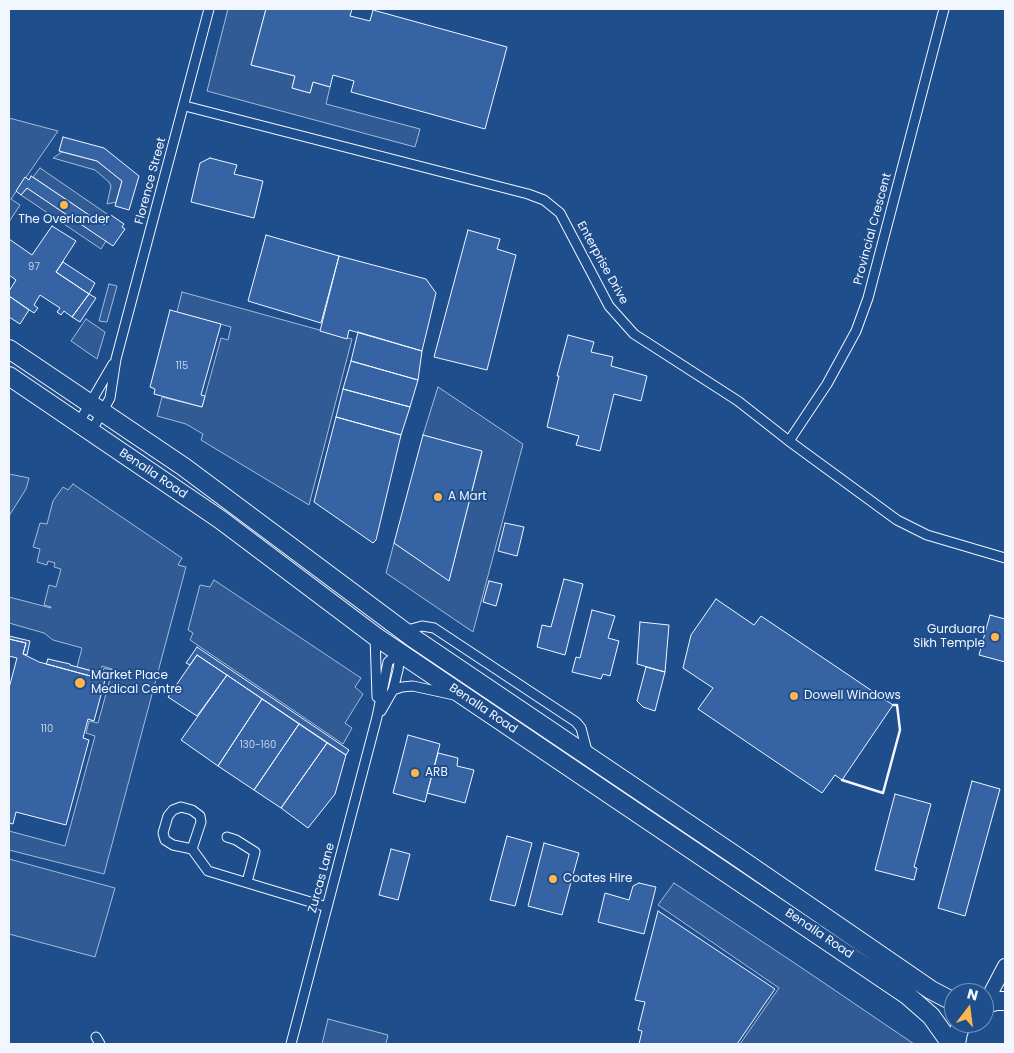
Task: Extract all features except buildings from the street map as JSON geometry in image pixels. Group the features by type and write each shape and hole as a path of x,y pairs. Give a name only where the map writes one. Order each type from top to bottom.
{"highway":[{"name":"Benalla Road","path":"9,349 195,475 408,634 931,990 944,997"},
{"name":"Benalla Road","path":"9,376 234,530 375,636 908,995 931,1016 952,1044"},
{"path":"400,652 408,634"},
{"path":"638,790 639,799 647,819"}],"main road":[{"path":"994,986 1005,966"}],"street":[{"name":"Florence Street","path":"84,428 95,408 110,398 116,360 185,106 209,9"},
{"name":"Provincial Crescent","path":"789,440 827,384 856,331 868,298 944,9"},
{"name":"Enterprise Drive","path":"185,106 528,194 544,200 560,213 609,306 634,334 738,401 904,524 926,536 1005,558"},
{"name":"Florence Street","path":"84,428 116,360"},
{"name":"Zurcas Lane","path":"375,636 377,718"},
{"name":"Zurcas Lane","path":"377,718 393,690 400,652"},
{"name":"Zurcas Lane","path":"291,1044 377,718 388,662 400,652"},
{"path":"393,690 402,686 413,686 467,698"},
{"path":"192,849 201,822 200,816 192,810 178,808 170,812 168,816 164,836 168,842 192,849 208,871 327,907"},
{"path":"227,837 236,840 255,852 247,882"}],"shaded area":[{"path":"228,9 266,9 251,65 295,76 292,88 310,93 313,82 330,87 326,104 420,129 415,147 207,91"},
{"path":"9,118 58,131 11,199 20,205 9,222"},
{"path":"62,152 97,161 122,181 116,202 107,204 111,186 95,170 53,158"},
{"path":"40,168 110,216 104,225 33,177"},
{"path":"27,188 106,241 101,249 21,195"},
{"path":"109,284 117,286 107,322 99,321"},
{"path":"182,292 352,339 309,505 201,440 203,434 186,424 157,416 162,397 202,407 221,338 228,340 231,327 177,312"},
{"path":"86,319 105,332 97,359 71,341"},
{"path":"438,387 523,444 473,632 386,573 394,543 449,580 482,452 423,435"},
{"path":"9,474 29,478 26,489 9,516"},
{"path":"73,484 182,558 178,565 186,567 104,874 9,850 9,831 65,846 95,736 86,733 89,721 98,723 110,679 102,677 104,668 112,670 102,666 100,673 77,667 82,648 53,640 44,633 9,623 9,597 51,608 44,605 49,585 56,587 61,569 54,567 55,563 48,561 47,565 37,562 40,549 33,547 40,523 47,524 53,501 63,487 68,490"},
{"path":"214,580 361,678 355,687 363,694 345,723 352,728 343,744 190,640 193,633 188,630 200,585 210,587"},
{"path":"9,859 115,888 95,957 9,934"},
{"path":"674,883 914,1044 740,1044 779,988 658,905"},
{"path":"328,1019 388,1035 386,1044 322,1044"}],"wall":[{"path":"842,780 883,793 900,730 897,705 893,705"}],"place":[{"name":"The Overlander","path":"64,205"},
{"name":"A Mart","path":"438,497"},
{"name":"Gurduara Sikh Temple","path":"995,637"},
{"name":"Market Place Medical Centre","path":"80,683"},
{"name":"Dowell Windows","path":"794,696"},
{"name":"ARB","path":"415,773"},
{"name":"Coates Hire","path":"553,879"}]}
